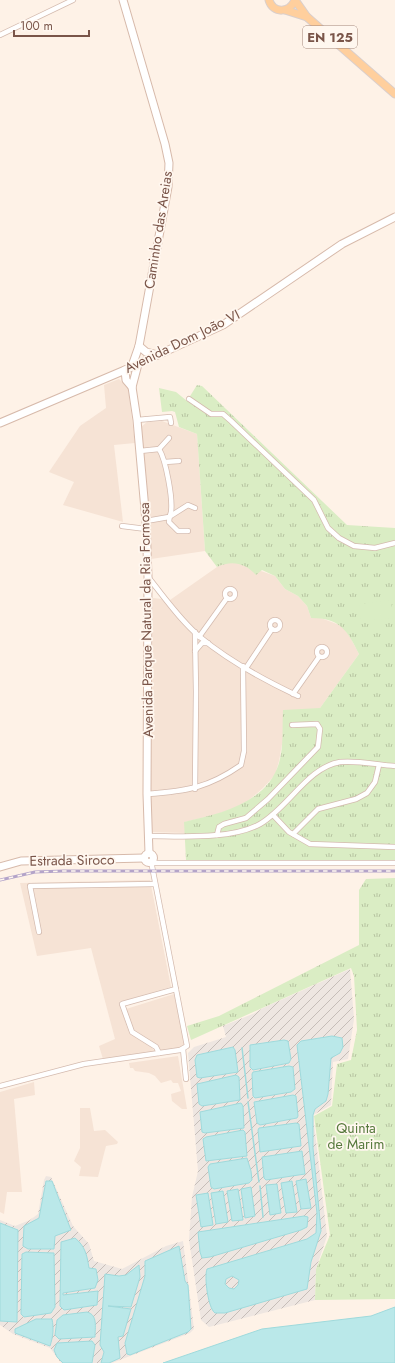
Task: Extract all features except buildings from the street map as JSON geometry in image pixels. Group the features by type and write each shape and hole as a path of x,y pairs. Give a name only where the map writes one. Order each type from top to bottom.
{"main road":[{"name":"EN 125","path":"268,0 274,8 307,17"},
{"name":"EN 125","path":"285,10 293,5 295,0 307,17 395,94"}],"street":[{"path":"0,35 73,0"},
{"name":"Caminho das Areias","path":"123,0 143,62 170,163 168,187 139,350 129,379"},
{"name":"Avenida Dom João VI","path":"0,423 158,355 223,325 342,244 395,216"},
{"path":"110,376 129,379 139,350 158,355"},
{"name":"Avenida Parque Natural da Ria Formosa","path":"129,379 132,387 137,420 146,521 148,577 147,794 149,859"},
{"path":"189,399 210,414 223,414 231,421 314,500 328,528 339,538 354,546 375,548 395,543"},
{"path":"137,420 170,417 171,423"},
{"path":"140,451 159,448 169,438"},
{"path":"159,448 165,462 171,512 169,522 178,531 188,531"},
{"path":"165,462 179,461"},
{"path":"146,521 169,518 188,506 195,508"},
{"path":"122,526 146,530"},
{"path":"148,577 177,614 199,637 245,667 295,695 319,656"},
{"path":"199,637 227,598"},
{"path":"147,794 194,789 221,779 241,765 244,751 245,667 272,629"},
{"path":"194,789 196,692 195,632"},
{"path":"195,651 202,644 208,644"},
{"path":"217,834 219,827 224,824 246,818 268,799 318,747 320,729 317,724 292,725"},
{"path":"148,836 217,834 238,831 259,825 273,815 319,770 329,765 341,762 364,762 395,766"},
{"path":"293,834 318,809 356,799 367,793 376,782 379,765"},
{"path":"273,815 293,834 310,844 395,847"},
{"path":"0,1086 84,1064 183,1049 187,1046 149,859 395,863"},
{"name":"Estrada Siroco","path":"0,867 21,861 149,859"},
{"path":"39,932 30,886 155,884"},
{"path":"159,1053 156,1047 132,1032 122,1004 176,989"},
{"path":"183,1049 186,1079"}],"shaded area":[{"path":"119,379 128,388 135,443 114,445 123,522 63,505 74,482 49,472 80,426 106,408 104,385"},
{"path":"162,421 197,434 205,551 151,559 140,428 147,422"},
{"path":"227,563 238,563 275,576 285,589 298,596 307,606 311,618 321,618 342,626 359,654 320,708 282,744 275,775 263,788 243,805 218,814 185,822 185,833 150,832 153,598 170,600 217,567"},
{"path":"150,880 171,987 119,1002 129,1033 143,1040 156,1052 103,1059 99,1046 115,1039 91,948 37,956 20,883"},
{"path":"350,969 354,1019 348,1059 333,1062 331,1105 313,1115 327,1236 316,1269 315,1300 209,1327 201,1320 189,1240 192,1197 198,1171 188,1053 194,1047 226,1037 223,1026 255,1013"},
{"path":"174,994 185,1045 179,1048 161,1051 159,1047 133,1031 126,1009"},
{"path":"178,1056 187,1109 182,1109 172,1101 171,1094 181,1091 178,1083 173,1083 171,1080 161,1083 155,1076 149,1073 135,1071 133,1068 130,1068 129,1063"},
{"path":"34,1082 35,1095 14,1099 22,1192 7,1192 4,1214 0,1212 0,1092"},
{"path":"80,1108 90,1108 94,1131 105,1130 118,1142 117,1144 106,1146 98,1177 79,1176 81,1167 74,1161 80,1148"},
{"path":"46,1176 51,1177 73,1226 89,1244 94,1261 122,1269 166,1246 183,1241 194,1329 190,1333 112,1363 61,1363 50,1348 13,1334 0,1325 0,1220 15,1226 30,1220 38,1214"}],"green space":[{"path":"197,385 202,386 347,525 395,528 395,863 186,860 184,822 227,810 253,797 264,788 273,777 281,757 283,710 320,708 359,654 351,638 341,627 329,620 311,618 307,606 298,596 285,589 275,576 262,570 256,575 243,565 233,563 217,567 205,551 197,434 179,427 175,412 162,412 159,388 176,392 187,401"},
{"path":"391,600 393,618 361,621 359,604"},
{"name":"Quinta de Marim","path":"395,878 395,1299 315,1300 316,1269 330,1235 314,1116 332,1106 337,1064 351,1060 357,1030 354,976 351,968 191,1040 187,1026 219,1016 359,945 359,890 366,879"}],"water":[{"path":"332,1036 342,1038 343,1047 340,1053 331,1058 326,1101 315,1109 313,1115 313,1148 321,1231 311,1262 307,1289 225,1313 215,1313 210,1305 207,1292 207,1269 307,1239 316,1233 317,1213 297,1045 301,1041","holes":["232,1276 239,1280 238,1285 234,1289 229,1288 225,1284 226,1279"]},
{"path":"284,1040 288,1041 291,1059 289,1063 253,1070 250,1067 250,1045"},
{"path":"233,1047 235,1050 238,1072 200,1078 197,1077 195,1060 197,1055"},
{"path":"289,1066 293,1067 295,1089 291,1092 255,1098 253,1096 253,1072"},
{"path":"236,1075 239,1077 240,1100 202,1106 199,1104 197,1084"},
{"path":"293,1095 296,1096 297,1118 260,1125 257,1123 254,1102"},
{"path":"241,1103 243,1106 244,1128 205,1133 202,1132 200,1112"},
{"path":"296,1123 299,1124 301,1146 260,1152 259,1128"},
{"path":"243,1130 245,1132 247,1156 206,1161 203,1139 206,1137"},
{"path":"302,1151 305,1174 266,1180 264,1178 262,1157"},
{"path":"247,1158 252,1180 249,1183 214,1189 211,1187 208,1167 210,1164"},
{"path":"306,1179 311,1208 301,1209 296,1181"},
{"path":"46,1181 52,1181 71,1230 55,1236 54,1249 28,1249 23,1246 24,1226 39,1218"},
{"path":"292,1181 297,1212 286,1213 281,1183"},
{"path":"277,1184 281,1213 270,1215 266,1185"},
{"path":"251,1187 255,1216 245,1218 241,1189"},
{"path":"238,1189 243,1220 232,1221 227,1191"},
{"path":"223,1191 228,1222 216,1224 211,1193"},
{"path":"208,1193 213,1225 201,1227 196,1195"},
{"path":"304,1216 308,1217 307,1227 301,1230 210,1257 202,1258 198,1232"},
{"path":"0,1223 18,1230 17,1322 0,1321"},
{"path":"75,1238 85,1251 89,1268 96,1269 98,1280 95,1288 63,1293 63,1295 98,1291 97,1305 64,1310 60,1306 61,1242"},
{"path":"179,1246 185,1281 188,1285 191,1329 188,1332 130,1355 127,1354 125,1343 145,1276 145,1261"},
{"path":"26,1252 54,1253 55,1307 51,1313 24,1317 21,1314 22,1254"},
{"path":"139,1265 140,1277 131,1307 108,1306 131,1309 123,1336 118,1337 120,1358 109,1363 101,1363 104,1352 100,1345 105,1274 119,1276 126,1275"},
{"path":"395,1307 395,1363 163,1363 262,1329 371,1316"},
{"path":"87,1312 93,1316 94,1319 95,1337 59,1339 55,1335 57,1320 63,1315"},
{"path":"36,1319 52,1319 53,1333 50,1346 15,1333 15,1329"},
{"path":"92,1341 95,1345 92,1363 63,1363 57,1357 54,1350 57,1343"}],"waterway":[{"path":"242,1048 248,1098"},
{"path":"248,1102 259,1182"},
{"path":"260,1186 263,1217"}],"railway":[{"path":"0,880 35,872 64,871 395,871"}]}
